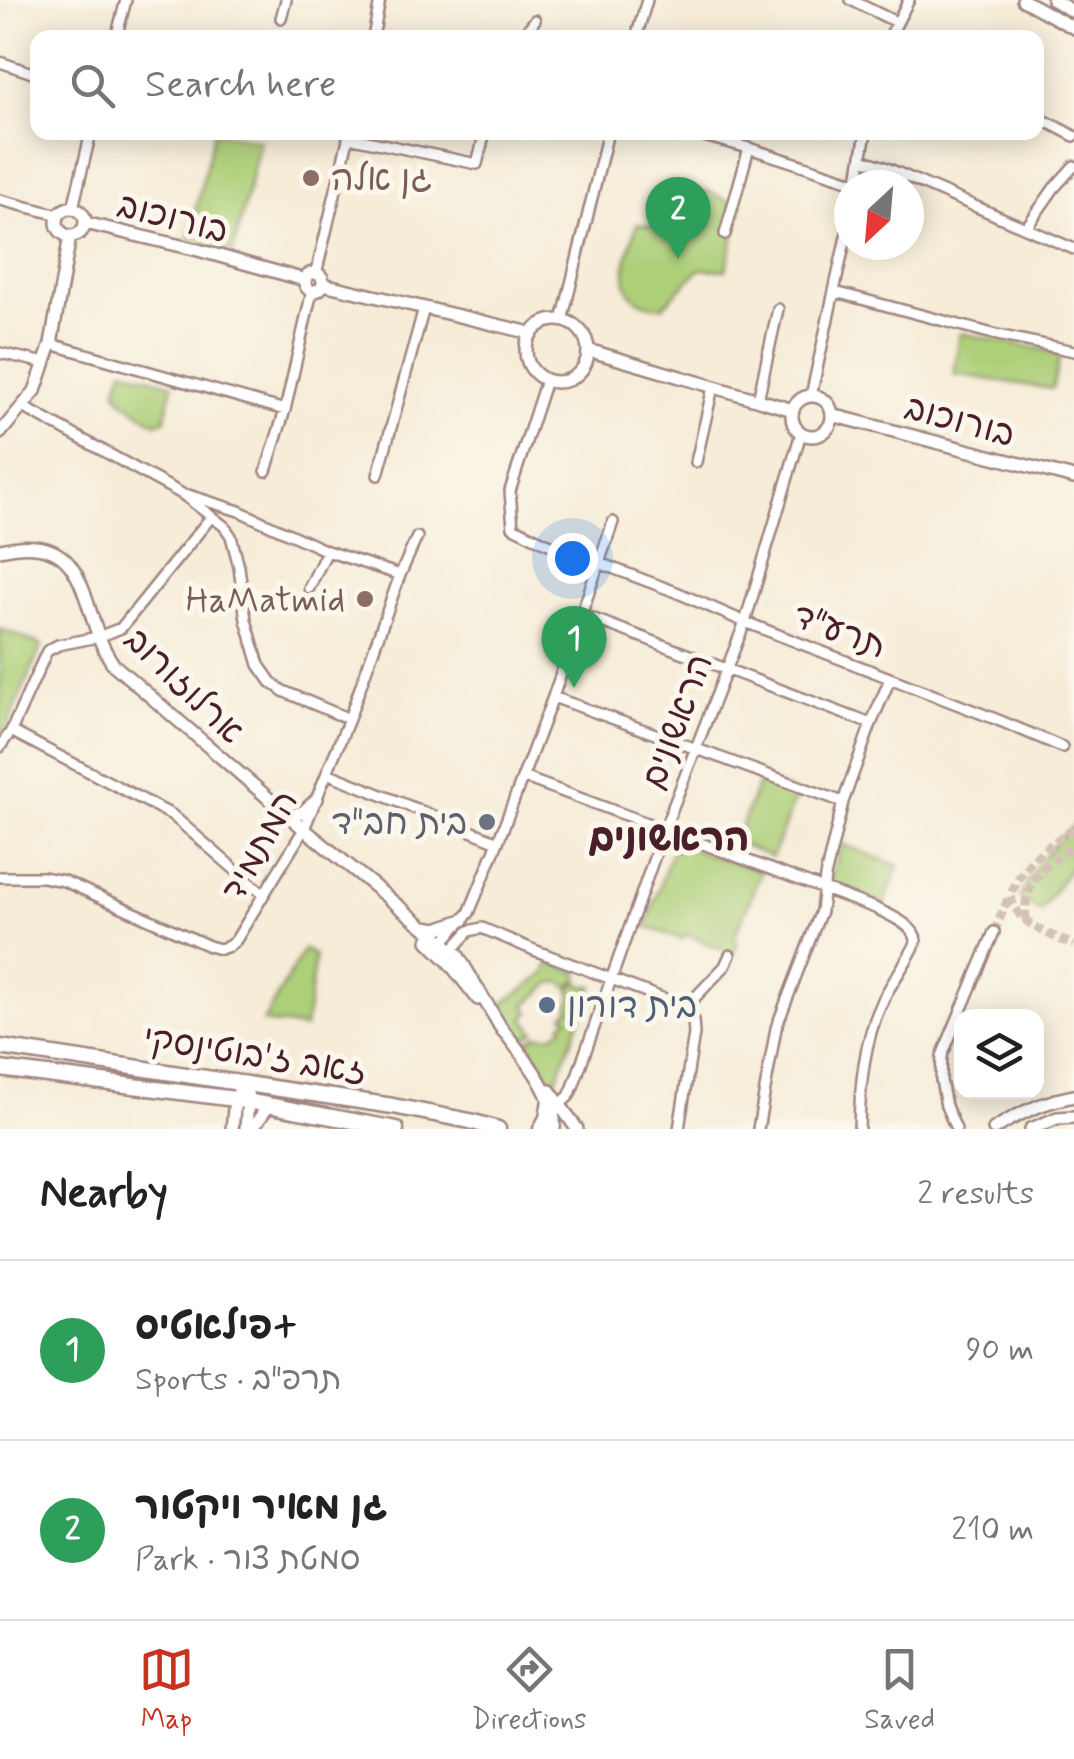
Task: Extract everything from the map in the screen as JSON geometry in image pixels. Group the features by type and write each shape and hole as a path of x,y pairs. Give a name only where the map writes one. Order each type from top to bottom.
{"main road":[{"name":"זאב ז'בוטינסקי","path":"0,1047 393,1106 498,1129"},
{"name":"זאב ז'בוטינסקי","path":"0,1069 269,1104 396,1129"},
{"path":"541,1129 555,1102"}],"street":[{"path":"118,30 126,0"},
{"path":"281,18 286,0"},
{"path":"374,30 380,0"},
{"path":"638,30 647,0"},
{"path":"851,0 896,22"},
{"path":"892,30 908,0"},
{"path":"1023,0 1074,28"},
{"path":"1057,1 1074,12"},
{"path":"527,30 535,20"},
{"path":"0,62 30,73"},
{"path":"1044,120 1074,136"},
{"path":"73,208 89,140"},
{"path":"266,471 285,410 348,140"},
{"path":"375,140 477,164 483,140"},
{"path":"562,320 606,140"},
{"path":"718,140 834,176"},
{"path":"860,170 865,140"},
{"path":"725,234 749,148"},
{"path":"862,160 1074,249"},
{"path":"1026,228 1074,166"},
{"path":"0,200 59,214 73,208"},
{"path":"70,236 80,233 85,223 73,208"},
{"path":"59,214 58,228 70,236"},
{"name":"בורוכוב","path":"85,223 531,333"},
{"path":"0,433 35,391 51,344 70,236"},
{"path":"811,396 841,260"},
{"path":"835,292 992,334 1074,351"},
{"path":"378,475 424,308"},
{"path":"758,400 778,309"},
{"path":"562,320 580,330 588,350 582,369 575,376 566,381 546,380 531,369 527,342 531,333 545,322 562,320"},
{"path":"51,344 285,410"},
{"path":"588,350 793,410"},
{"path":"0,353 44,362"},
{"name":"תרע\"ד","path":"546,380 510,491 512,527 1062,747"},
{"path":"696,462 713,387"},
{"path":"811,396 825,401 832,414 828,428 817,436 800,433 793,424 798,401 811,396"},
{"path":"22,406 182,494 224,526 231,536 246,620 260,665 283,691 349,719"},
{"name":"בורוכוב","path":"832,414 1074,478"},
{"name":"הראשונים","path":"555,1102 569,1096 573,1087 664,830 744,622 800,433"},
{"path":"182,494 239,511 327,551 400,575"},
{"path":"224,526 239,511"},
{"path":"0,747 47,651 112,632 129,620 211,517"},
{"path":"446,949 466,917 498,842 613,522"},
{"name":"המתמיד","path":"0,877 64,881 209,946 229,946 304,829 417,537"},
{"name":"ארלוזורוב","path":"0,550 41,547 66,561 84,587 104,652 126,677 446,949 476,983 503,1031 577,1129"},
{"path":"309,588 327,551"},
{"path":"581,614 871,724"},
{"path":"758,1129 776,1028 821,911 825,876 843,802 890,679"},
{"path":"553,697 843,802"},
{"path":"11,731 172,815 263,894"},
{"path":"326,774 498,842"},
{"path":"523,777 881,911 912,930 917,945 892,981 873,1021 865,1060 860,1129"},
{"path":"288,816 304,812 317,799"},
{"name":"ארלוזורוב","path":"354,870 382,900 446,949"},
{"path":"423,926 437,929 466,917"},
{"path":"466,917 473,924 534,950 686,1008 693,1020 694,1034 679,1129"},
{"path":"446,949 469,930 482,928"},
{"path":"956,1129 941,1080 942,1056 994,932"},
{"path":"686,1008 725,966 730,955"},
{"path":"232,1129 244,1082"},
{"path":"994,1129 1022,1112 1074,1096"},
{"path":"242,1100 249,1129"},
{"name":"ארלוזורוב","path":"554,1129 555,1102"},
{"path":"249,1129 269,1104"},
{"path":"1030,1129 1058,1118 1074,1117"}],"green space":[{"path":"212,140 260,141 233,252 188,241"},
{"path":"706,190 741,207 726,270 700,269 662,307 633,296 625,276 637,224 693,232"},
{"path":"960,333 1061,353 1052,389 954,374"},
{"path":"123,369 173,384 165,420 155,423 122,400 116,390"},
{"path":"0,629 42,645 0,738"},
{"path":"760,779 797,794 772,857 735,842"},
{"path":"1074,825 1074,862 1040,912 1019,898 1042,859"},
{"path":"842,844 899,866 884,905 829,883"},
{"path":"681,846 761,871 734,939 734,954 685,934 682,939 646,927 672,850"},
{"path":"304,949 315,956 305,1028 263,1022"},
{"path":"550,962 579,973 578,979 568,987 561,982 551,983 526,1005 530,1012 524,1018 535,1032 523,1039 497,1005 544,975"},
{"path":"579,982 593,986 554,1085 527,1042 538,1035 551,1036 563,1027 561,1024 568,1019 564,1015 571,1009 569,989"}],"tunnel":[{"path":"1074,829 1029,865 1011,895 1026,920 1074,945"},
{"path":"1026,920 1032,885 1045,868 1074,846"},
{"path":"994,932 1009,897"}],"place":[{"name":"גן אלה","path":"311,178"},
{"name":"גן מאיר ויקטור","path":"678,259"},
{"name":"HaMatmid","path":"365,599"},
{"name":"פילאטיס+","path":"574,688"},
{"name":"בית חב\"ד","path":"487,822"},
{"name":"בית דורון","path":"547,1005"}],"district":[{"name":"הראשונים","path":"669,837"}]}
